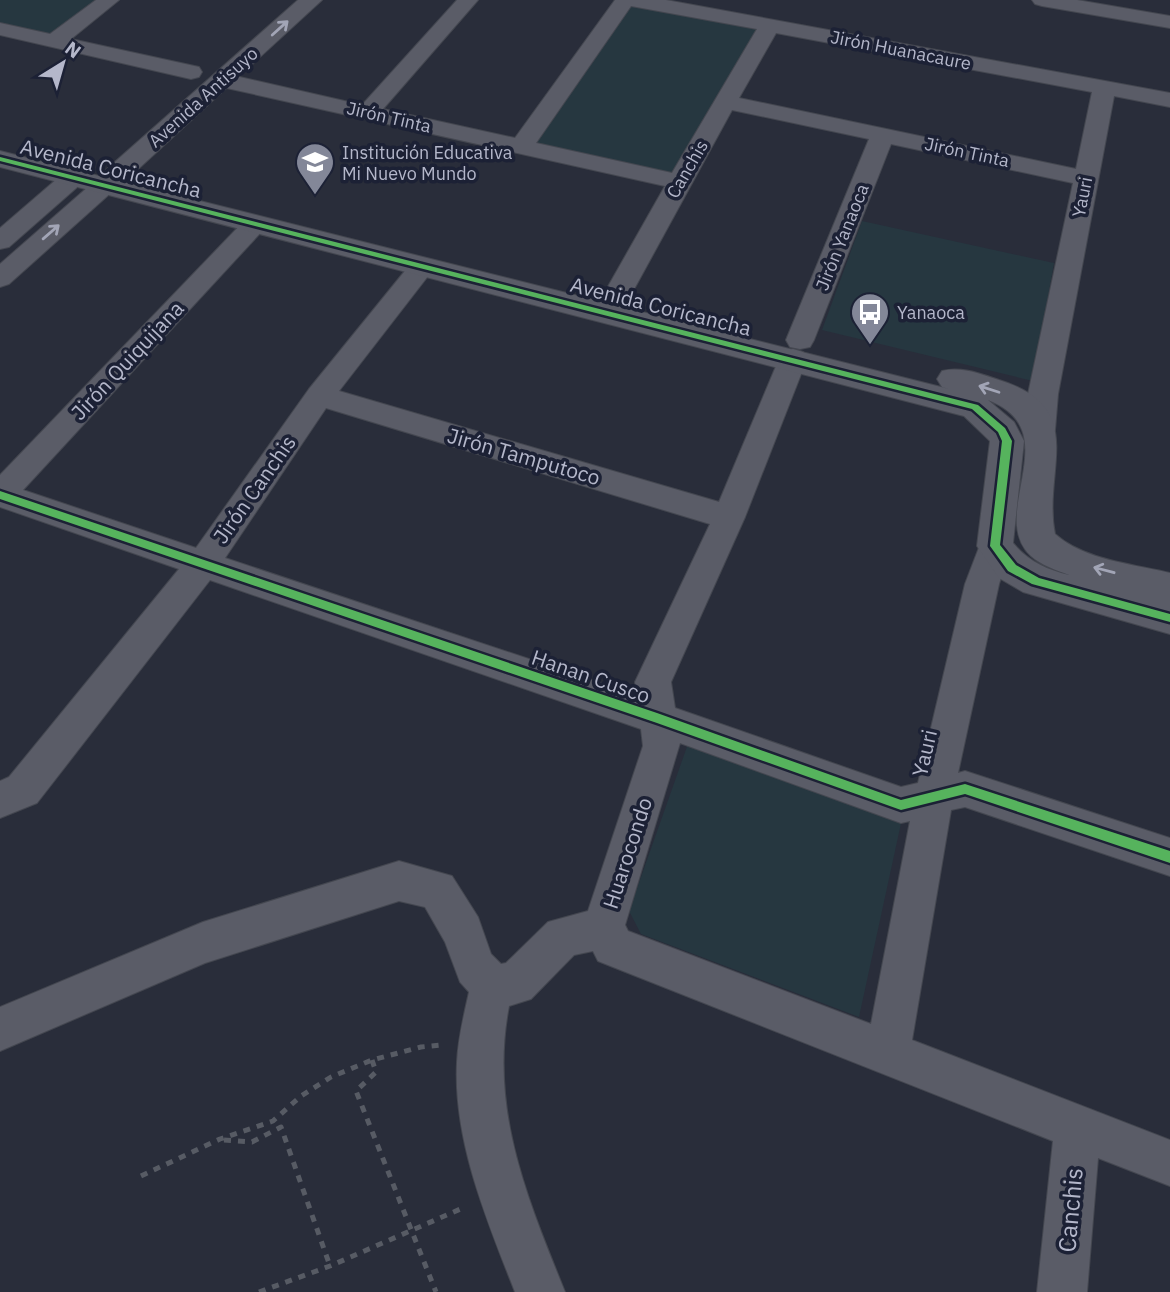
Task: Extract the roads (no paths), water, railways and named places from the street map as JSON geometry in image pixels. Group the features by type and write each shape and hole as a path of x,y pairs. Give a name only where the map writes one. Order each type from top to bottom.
{"street":[{"path":"54,41 109,0"},
{"name":"Avenida Antisuyo","path":"0,241 222,80 311,0"},
{"path":"367,113 468,0"},
{"path":"521,147 625,0"},
{"name":"Jirón Huanacaure","path":"633,0 1170,100"},
{"path":"1042,0 1170,22"},
{"name":"Canchis","path":"612,304 678,182 769,26"},
{"path":"0,29 191,72"},
{"name":"Avenida Antisuyo","path":"171,90 212,54"},
{"name":"Jirón Tinta","path":"222,80 678,182"},
{"name":"Yauri","path":"1040,430 1043,394 1104,88"},
{"name":"Jirón Tinta","path":"725,102 1086,178"},
{"name":"Jirón Yanaoca","path":"797,350 883,134"},
{"name":"Avenida Coricancha","path":"0,142 97,170 612,304 797,350 994,390 1015,400 1032,413 1040,430"},
{"name":"Avenida Coricancha","path":"0,159 97,170 254,225 422,267 612,304"},
{"name":"Avenida Antisuyo","path":"0,278 97,170"},
{"name":"Jirón Quiquijana","path":"0,495 254,225"},
{"name":"Jirón Canchis","path":"0,800 23,790 202,565 319,396 422,267"},
{"name":"Avenida Coricancha","path":"797,350 975,407 991,419 1002,430 1007,441 995,546"},
{"name":"Huarocondo","path":"797,350 729,517 653,682 662,747 603,928 613,946 1170,1163"},
{"name":"Jirón Tamputoco","path":"319,396 729,517"},
{"path":"1040,430 1035,527 1042,544 1057,555 1078,563 1170,588"},
{"name":"Hanan Cusco","path":"0,495 657,718 901,806 965,789 1170,857"},
{"path":"995,546 1012,568 1036,581 1170,618"},
{"name":"Yauri","path":"888,1053 934,797 982,584 995,546"},
{"path":"0,1028 203,943 399,881 438,890 463,932 474,967 492,986"},
{"path":"492,986 516,984 563,937 603,928"},
{"path":"492,986 479,1067 489,1145 540,1292"},
{"name":"Canchis","path":"1062,1292 1077,1127"}],"place":[{"name":"Institución Educativa Mi Nuevo Mundo","path":"315,196"},
{"name":"Yanaoca","path":"870,346"}]}
